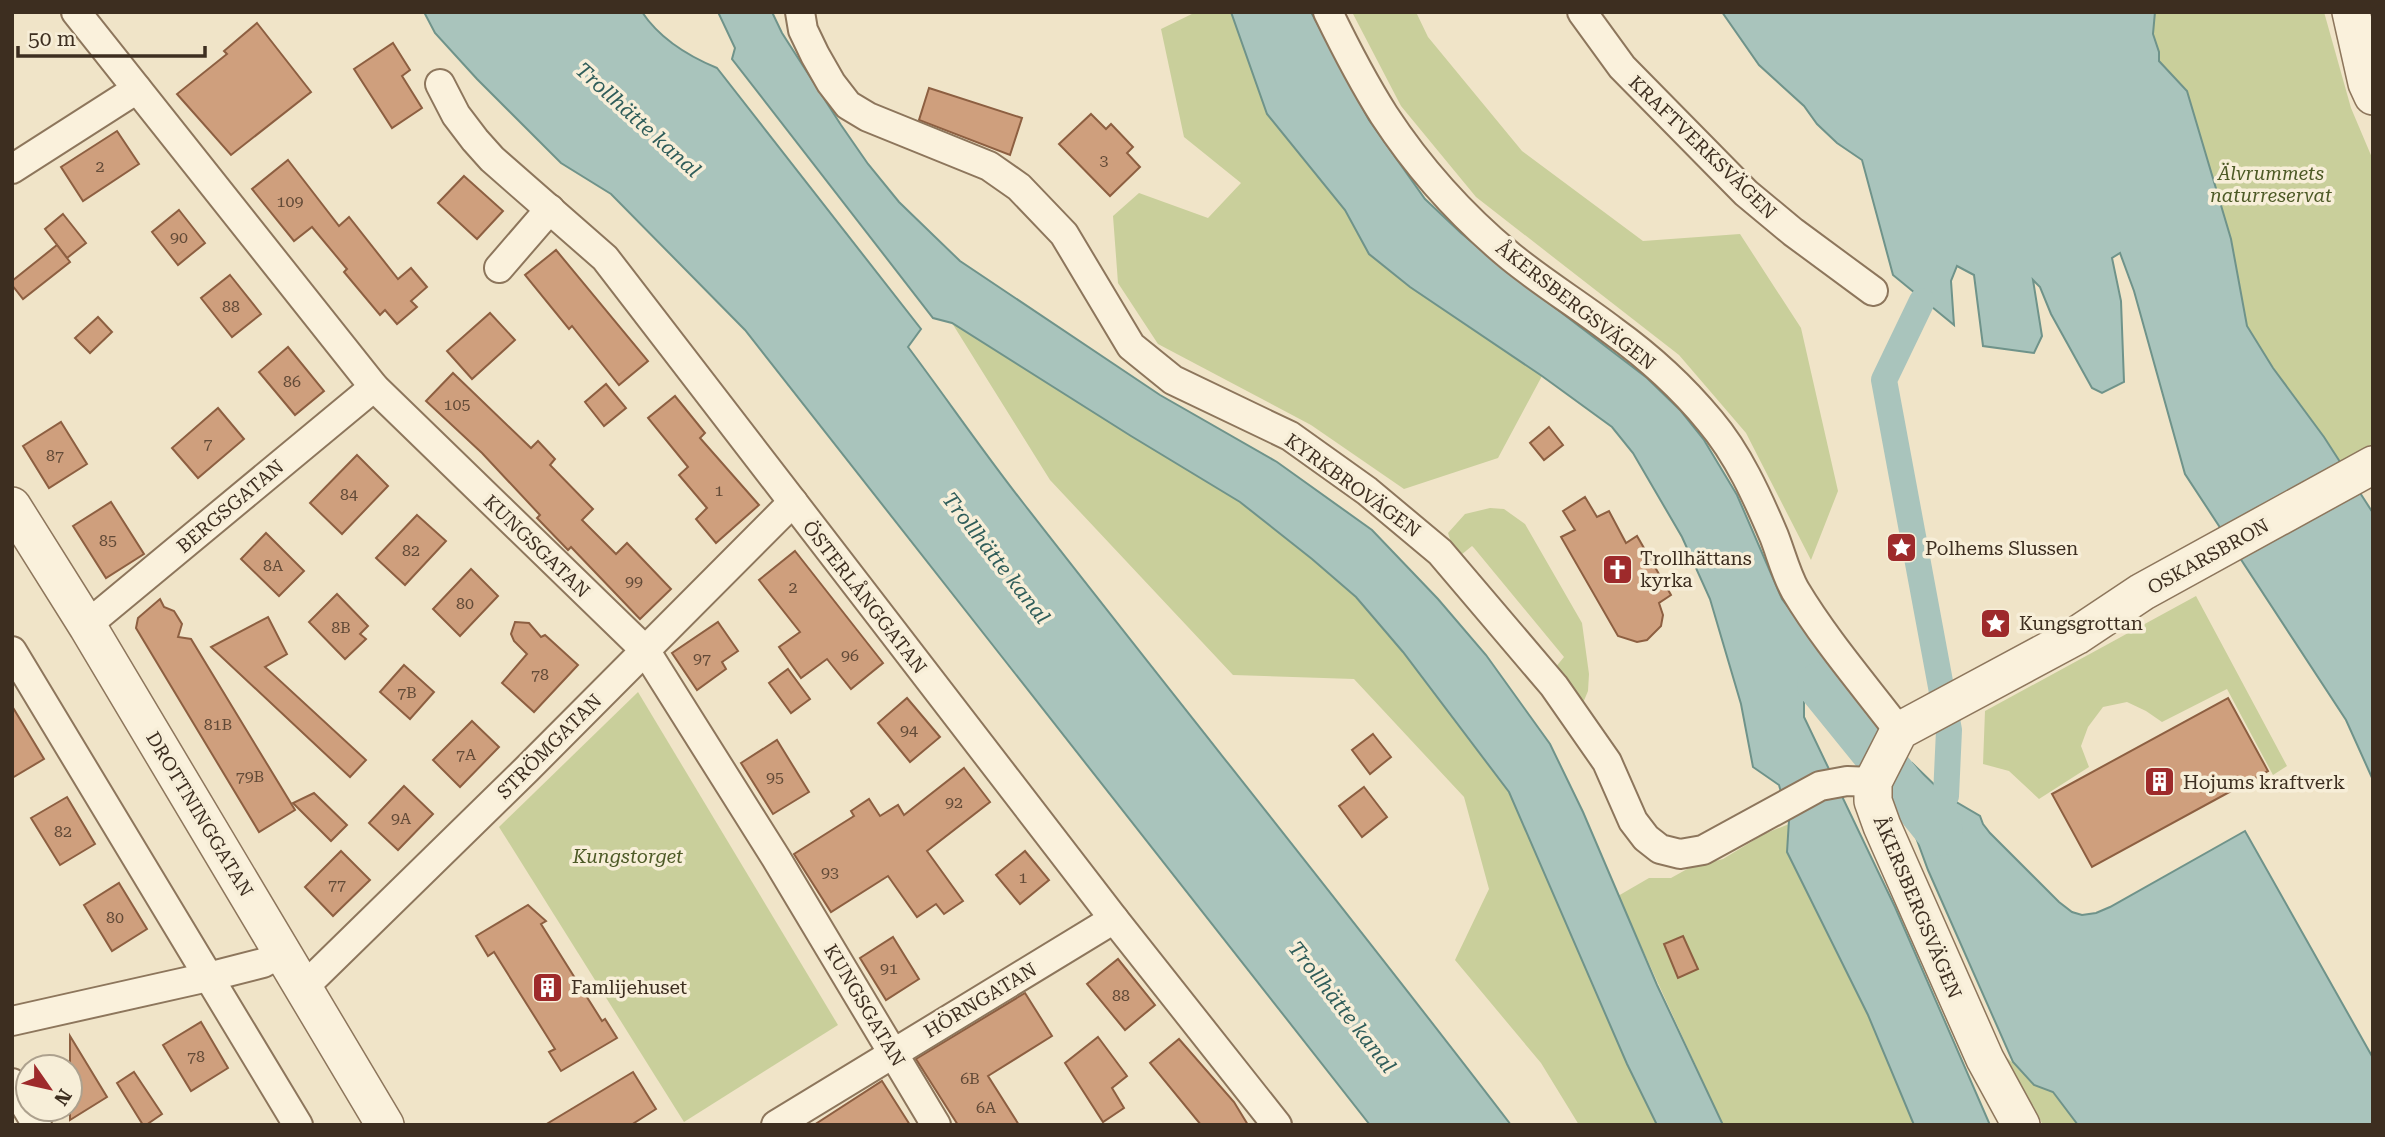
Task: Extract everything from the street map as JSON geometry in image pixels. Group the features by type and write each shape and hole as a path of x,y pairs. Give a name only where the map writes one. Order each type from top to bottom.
{"street":[{"name":"KUNGSGATAN","path":"76,12 374,387 645,650 776,858 936,1125"},
{"name":"KYRKBROVÄGEN","path":"800,12 803,30 815,55 831,83 849,104 868,117 989,166 1019,187 1064,234 1132,346 1173,380 1290,436 1367,491 1440,552 1554,686 1607,762 1633,821 1646,838 1660,849 1680,854 1703,850 1820,786 1870,776"},
{"name":"ÅKERSBERGSVÄGEN","path":"1328,12 1384,116 1418,162 1468,219 1512,257 1648,358 1712,423 1739,462 1794,588 1828,639 1903,729"},
{"name":"KRAFTVERKSVÄGEN","path":"1582,12 1622,67 1745,193 1873,291"},
{"path":"2351,12 2367,83 2373,96"},
{"name":"ÖSTERLÅNGGATAN","path":"440,84 457,115 492,159 605,258 1114,919 1277,1125"},
{"path":"12,169 137,89"},
{"path":"499,268 550,209"},
{"name":"BERGSGATAN","path":"87,625 374,387"},
{"name":"OSKARSBRON","path":"1903,729 2076,636 2143,592 2373,464"},
{"name":"STRÖMGATAN","path":"303,988 793,502"},
{"name":"DROTTNINGGATAN","path":"12,506 87,625 385,1125"},
{"path":"12,651 298,1125"},
{"path":"1870,776 1903,729"},
{"name":"ÅKERSBERGSVÄGEN","path":"1870,776 1873,801 1881,826 1985,1059 2021,1125"},
{"name":"HÖRNGATAN","path":"776,1125 1114,919"},
{"path":"12,1021 208,977 263,963 283,953"},
{"path":"12,1083 37,1125"}],"green space":[{"path":"1196,12 1231,12 1267,114 1345,210 1369,253 1410,287 1542,376 1498,458 1404,489 1311,425 1158,344 1118,283 1113,216 1139,193 1208,218 1241,183 1184,137 1161,29"},
{"path":"1352,12 1416,12 1428,37 1522,151 1643,241 1740,234 1801,328 1838,491 1811,560 1746,433 1679,355 1476,197 1401,106"},
{"name":"Älvrummets naturreservat","path":"2155,12 2324,12 2351,108 2373,160 2373,444 2281,495 2159,61 2153,34"},
{"path":"952,323 1240,502 1356,597 1403,652 1509,792 1627,1064 1657,1125 1579,1125 1541,1063 1455,960 1489,889 1464,797 1354,679 1233,675 1050,480"},
{"path":"1490,508 1504,509 1525,524 1582,623 1589,674 1588,691 1583,703 1555,668 1564,657 1474,548 1472,546 1461,555 1453,548 1448,533 1465,514"},
{"path":"2196,596 2287,766 2273,775 2227,689 2162,722 2127,702 2103,707 2088,727 2081,746 2089,767 2039,799 2009,771 1983,764 1985,711"},
{"name":"Kungstorget","path":"638,692 838,1025 684,1122 499,827"},
{"path":"1789,824 1787,853 1868,1015 1914,1125 1723,1125 1618,896 1649,878 1671,878 1689,868 1723,859 1764,834"},
{"path":"2006,1057 2034,1085 2053,1091 2078,1125 2043,1125"}],"water":[{"name":"Trollhätte kanal","path":"424,12 642,12 675,46 717,68 921,329 908,347 994,465 1511,1125 1370,1125 745,330 611,194 561,163 435,33"},
{"path":"718,12 772,12 782,33 868,164 899,202 960,261 1160,395 1277,462 1372,530 1438,599 1486,655 1550,744 1583,812 1657,985 1723,1125 1657,1125 1627,1064 1509,792 1403,652 1356,597 1240,502 952,323 933,318 732,59 735,48"},
{"path":"1231,12 1311,12 1369,120 1425,199 1499,265 1647,378 1680,410 1704,440 1737,495 1782,599 1862,704 1862,729 1856,739 1845,748 1813,699 1804,702 1804,717 1895,907 1990,1125 1914,1125 1868,1015 1787,852 1789,820 1779,785 1753,767 1741,704 1710,599 1682,537 1633,453 1612,427 1410,287 1369,254 1345,210 1267,114"},
{"path":"1722,12 2155,12 2153,34 2159,61 2187,91 2231,239 2247,326 2373,513 2373,780 2346,720 2185,474 2134,291 2120,253 2112,258 2121,301 2124,382 2102,393 2092,388 2051,314 2040,287 2033,280 2042,336 2034,353 1983,346 1974,275 1957,266 1951,281 1954,325 1893,275 1862,160 1837,143 1817,124 1804,106 1759,65"},
{"path":"1912,763 1946,796 1980,816 1990,833 2059,902 2072,912 2082,915 2110,907 2245,831 2373,1058 2373,1125 2078,1125 2053,1092 2034,1085 2013,1062 1928,870 1914,832 1921,823 1923,814 1900,793 1902,778"}],"building":[{"path":"257,23 311,92 231,155 177,94 227,54 224,51"},
{"path":"393,43 410,70 402,76 422,108 392,128 354,69"},
{"path":"929,88 1022,118 1010,155 919,120"},
{"path":"1091,114 1106,129 1111,124 1133,147 1127,153 1140,167 1110,196 1059,144"},
{"path":"117,131 139,164 83,201 61,167"},
{"path":"288,160 339,226 349,217 398,279 411,268 427,287 411,301 417,307 397,324 385,310 380,315 344,272 347,269 312,227 294,241 252,189"},
{"path":"464,176 503,211 477,239 438,203"},
{"path":"179,210 205,243 178,265 152,232"},
{"path":"63,214 86,243 67,258 45,229"},
{"path":"57,245 70,262 23,299 12,281"},
{"path":"556,250 648,361 619,385 572,326 569,329 525,275"},
{"path":"230,275 261,314 232,337 201,298"},
{"path":"490,313 515,340 472,379 447,351"},
{"path":"98,317 112,332 90,353 75,338"},
{"path":"288,347 324,391 295,415 259,372"},
{"path":"453,373 531,448 538,441 555,459 550,465 593,509 582,520 616,554 627,543 671,589 640,619 571,547 568,550 537,518 540,515 482,453 426,401"},
{"path":"606,384 626,408 604,426 585,402"},
{"path":"675,396 705,433 700,438 759,505 716,543 696,519 707,508 679,475 688,467 648,418"},
{"path":"218,408 244,439 198,478 172,448"},
{"path":"61,422 87,464 49,488 23,446"},
{"path":"1549,427 1563,445 1544,460 1530,443"},
{"path":"357,455 388,486 342,534 310,503"},
{"name":"Trollhättans kyrka","path":"1585,497 1597,517 1609,511 1626,543 1637,536 1671,595 1659,603 1663,615 1661,626 1647,640 1637,642 1618,636 1561,537 1575,530 1563,511"},
{"path":"111,502 144,554 106,578 73,526"},
{"path":"417,515 446,541 405,585 376,558"},
{"path":"266,533 304,571 279,596 241,559"},
{"path":"795,551 883,663 851,689 827,659 801,678 779,647 800,632 759,580"},
{"path":"471,569 498,596 460,636 433,609"},
{"path":"337,594 368,626 360,634 366,639 345,659 309,622"},
{"path":"160,599 164,607 174,611 182,624 178,637 191,639 295,810 259,832 136,628 138,618"},
{"path":"268,617 287,654 265,667 366,760 350,777 211,647"},
{"path":"515,622 529,623 541,637 545,635 578,665 534,712 502,683 527,654 511,634"},
{"path":"718,622 738,651 722,662 726,669 697,690 672,653"},
{"path":"404,665 434,692 410,719 380,692"},
{"path":"788,669 810,699 791,713 769,683"},
{"path":"907,698 940,737 910,762 878,723"},
{"name":"Hojums kraftverk","path":"2228,698 2268,771 2092,867 2052,794"},
{"path":"12,706 44,759 12,778"},
{"path":"472,721 499,747 460,787 433,760"},
{"path":"1373,734 1391,757 1370,774 1352,750"},
{"path":"777,740 809,792 773,814 741,763"},
{"path":"964,768 990,802 927,851 963,901 944,914 936,904 917,917 888,876 831,912 794,854 854,816 851,811 869,799 880,816 898,805 904,815"},
{"path":"404,786 433,814 398,850 369,823"},
{"path":"1364,787 1387,817 1362,837 1339,806"},
{"path":"314,793 347,825 331,841 293,803"},
{"path":"67,797 95,844 60,865 31,818"},
{"path":"341,851 370,880 333,916 305,887"},
{"path":"1025,851 1049,880 1020,904 996,875"},
{"path":"119,883 147,929 112,951 84,905"},
{"name":"Famlijehuset","path":"528,905 546,921 541,924 602,1021 605,1019 617,1038 561,1071 549,1052 555,1049 494,952 488,956 476,936"},
{"path":"1683,936 1698,969 1678,978 1664,944"},
{"path":"893,937 919,979 886,1000 860,958"},
{"path":"1118,959 1155,1005 1125,1030 1087,984"},
{"path":"1025,993 1052,1036 988,1076 1019,1125 958,1125 916,1059"},
{"path":"201,1022 228,1068 191,1091 163,1045"},
{"path":"70,1036 80,1053 70,1053"},
{"path":"1098,1037 1127,1076 1112,1088 1124,1108 1103,1122 1065,1063"},
{"path":"1179,1039 1234,1102 1248,1125 1201,1125 1150,1063"},
{"path":"84,1059 107,1097 84,1111"},
{"path":"134,1072 162,1114 146,1125 143,1125 117,1083"},
{"path":"633,1072 656,1109 631,1125 545,1125"},
{"path":"882,1081 910,1125 814,1125"}],"waterway":[{"path":"1922,301 1884,380 1949,730 1946,796"},
{"path":"1820,685 1940,833"}],"place":[{"name":"Polhems Slussen","path":"1902,548"},
{"name":"Trollhättans kyrka","path":"1617,569"},
{"name":"Kungsgrottan","path":"1996,623"},
{"name":"Hojums kraftverk","path":"2160,782"},
{"name":"Famlijehuset","path":"548,987"}]}
